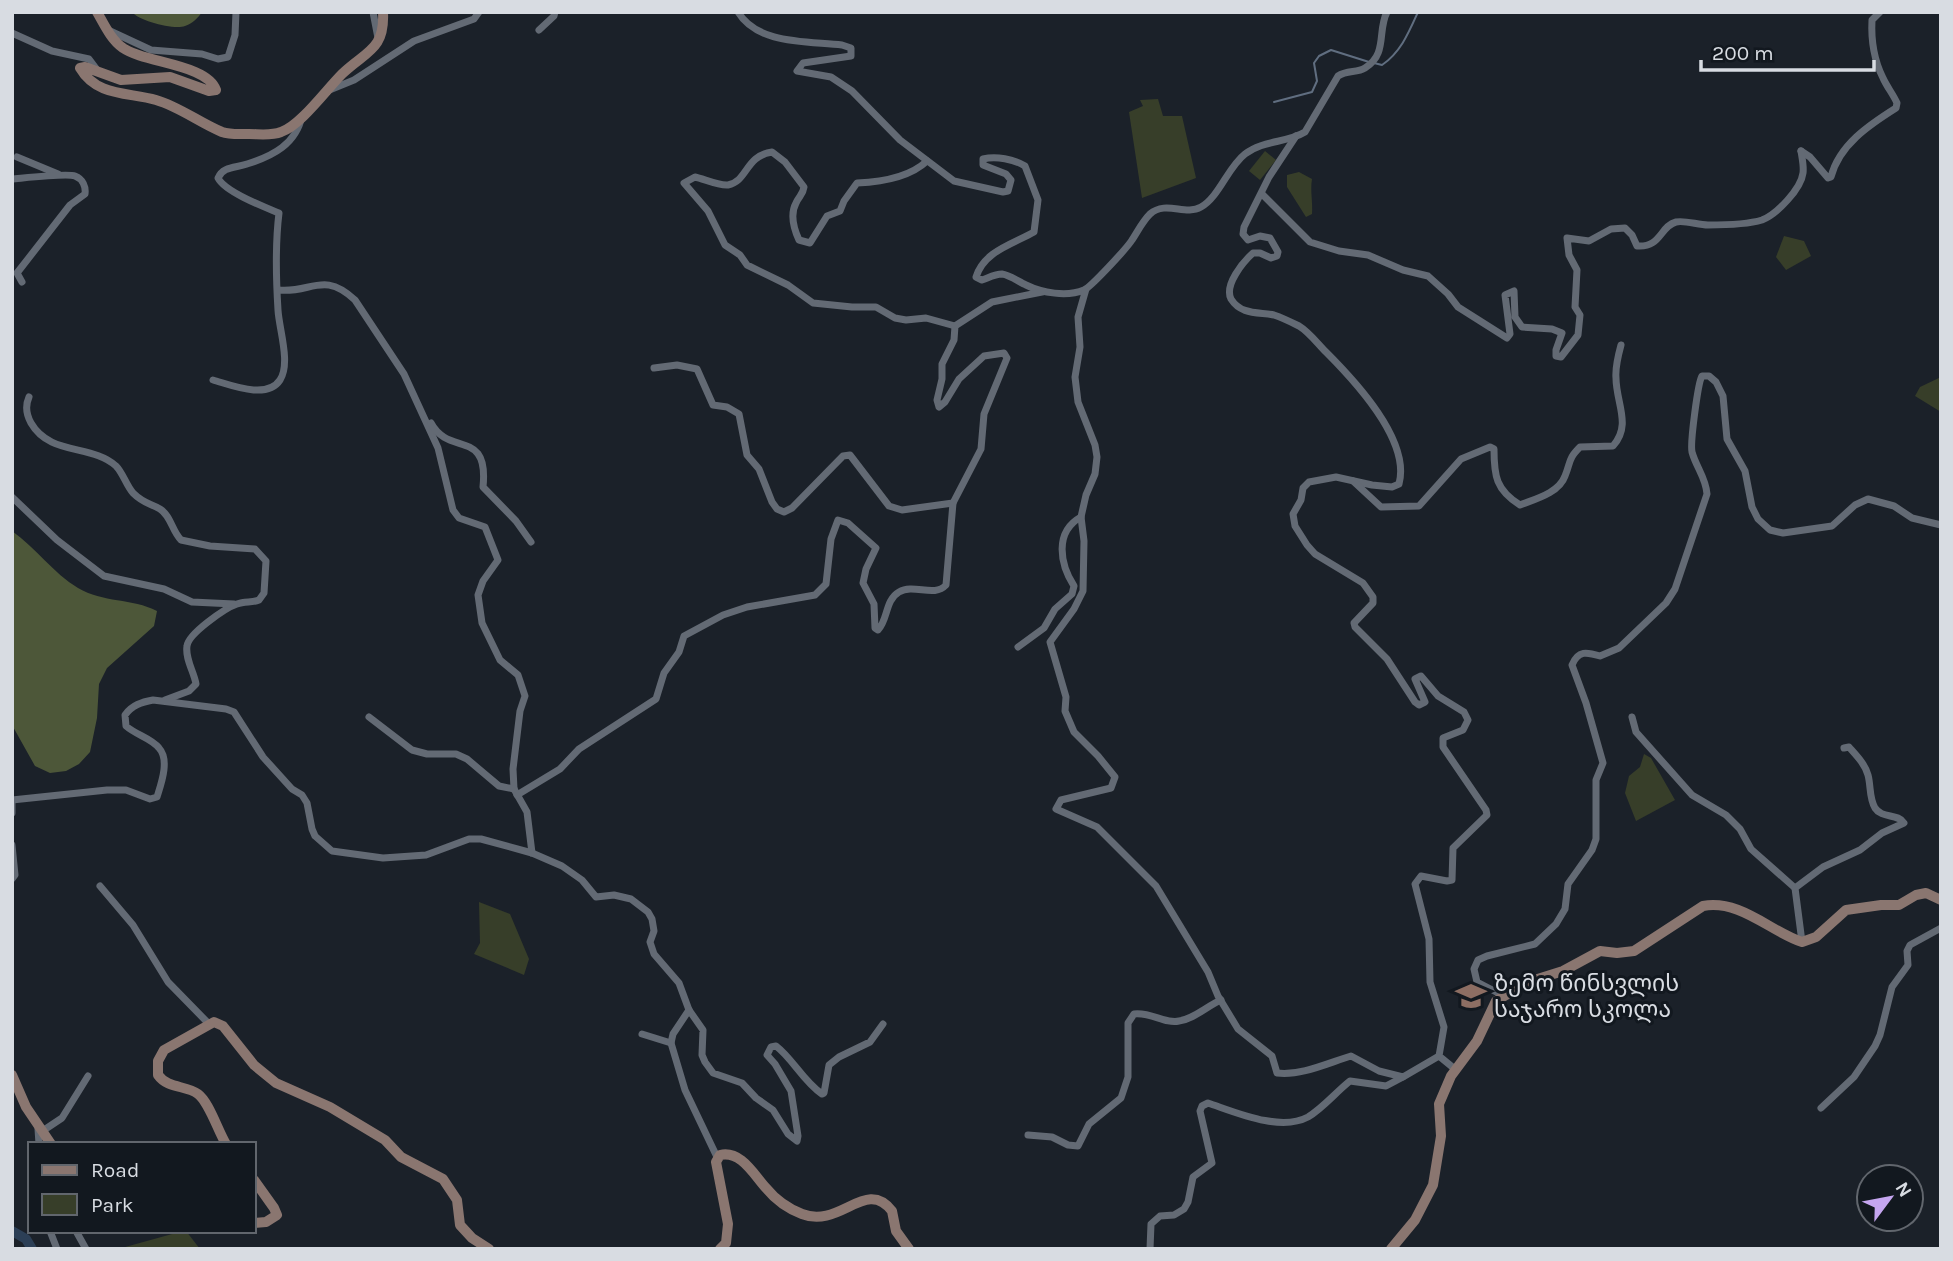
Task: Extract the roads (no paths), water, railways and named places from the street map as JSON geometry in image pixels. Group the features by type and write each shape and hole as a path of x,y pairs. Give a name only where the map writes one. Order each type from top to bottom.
{"street":[{"path":"97,12 123,49 144,58 182,66 209,81 216,90 209,91 170,77 129,81 85,67 80,68 100,86 118,94 165,103 227,134 275,134 290,128 323,92 379,42 383,35 383,12"},
{"path":"108,30 151,50 202,54 222,59 228,57 235,35 236,12"},
{"path":"373,12 379,42"},
{"path":"323,92 354,80 414,41 474,19 479,12"},
{"path":"539,30 555,16 555,12"},
{"path":"738,12 755,30 777,38 842,44 851,48 851,57 803,63 797,71 831,78 852,91 900,140 954,181 1008,191 1012,180 1006,174 982,165 983,159 1009,160 1026,166 1038,200 1034,232 999,249 986,261 976,277 982,280 999,274 1005,275 1042,292"},
{"path":"1387,12 1383,21 1382,45 1376,58 1364,69 1348,71 1338,76 1305,132 1261,145 1242,156 1201,207 1190,210 1172,207 1149,215 1127,246 1086,289 1078,317 1080,347 1075,377 1078,402 1096,445 1097,457 1095,474 1080,517 1084,541 1083,590 1074,609 1050,642 1066,697 1065,711 1074,732 1098,755 1115,777 1111,788 1061,800 1056,809 1097,827 1156,886 1208,972 1238,1029 1272,1056 1277,1073 1285,1074 1351,1056 1379,1071 1403,1077"},
{"path":"1262,194 1310,242 1339,251 1368,255 1403,270 1428,275 1458,307 1507,338 1510,334 1505,295 1514,291 1515,317 1522,327 1552,329 1562,333 1556,350 1556,356 1561,357 1578,335 1580,315 1575,307 1577,270 1569,255 1567,238 1588,241 1611,229 1625,228 1637,246 1646,247 1658,240 1672,223 1715,225 1763,220 1792,197 1803,177 1801,152 1811,157 1828,178 1831,177 1836,160 1844,149 1858,135 1896,108 1898,103 1883,79 1872,37 1872,20 1880,12"},
{"path":"12,33 52,51 89,59 99,71"},
{"path":"213,380 256,390 270,388 280,381 284,369 284,350 278,312 276,259 279,213 220,183 218,177 226,169 247,164 283,148 299,130 302,116"},
{"path":"1150,1249 1151,1224 1160,1216 1184,1209 1193,1177 1212,1163 1200,1111 1202,1106 1208,1102 1251,1118 1289,1123 1308,1117 1350,1081 1386,1086 1439,1056 1444,1027 1430,982 1429,939 1415,884 1421,876 1452,880 1453,848 1487,815 1443,747 1443,738 1463,730 1467,725 1464,712 1441,699 1421,676 1415,679 1425,702 1419,705 1415,702 1387,659 1355,628 1354,623 1373,603 1370,590 1315,554 1295,526 1293,514 1306,483 1336,477 1388,487 1399,484 1400,470 1394,442 1380,414 1350,376 1303,328 1278,316 1245,311 1233,301 1229,293 1231,283 1253,253 1271,258 1277,256 1278,252 1270,238 1260,236 1248,240 1243,234 1244,227 1273,170 1296,136"},
{"path":"927,162 918,170 877,182 857,183 840,211 827,216 810,243 799,240 793,226 795,204 803,194 804,187 785,162 772,152 752,160 738,180 726,186 695,177 684,183 708,211 725,245 740,255 753,270 788,285 813,303 876,307 895,318 926,318 955,326 992,302 1011,296 1042,292 1068,293 1086,289"},
{"path":"17,157 62,176"},
{"path":"12,179 69,175 81,180 86,189 85,194 70,205 17,273 22,282"},
{"path":"278,290 287,291 313,284 326,284 347,293 355,300 404,374 438,448 453,510 459,519 485,527 498,560 483,581 478,595 482,623 500,660 518,675 525,696 518,722 513,769 515,792 527,812 532,853"},
{"path":"369,717 412,750 427,754 456,754 467,759 499,786 515,792 560,769 579,749 656,699 664,673 679,652 684,636 723,615 747,607 815,595 826,584 831,539 838,520 848,523 876,548 863,583 874,604 875,628 878,630 883,623 891,600 900,591 915,588 941,590 946,585 953,503 981,449 984,414 1007,358 1004,354 984,356 959,379 946,402 939,407 937,400 942,364 954,340 955,326"},
{"path":"1353,481 1381,507 1419,506 1461,459 1490,447 1494,449 1494,471 1505,496 1520,505 1541,497 1565,479 1569,458 1580,447 1613,446 1621,437 1623,418 1616,376 1620,345"},
{"path":"654,368 677,365 697,369 713,405 727,407 739,414 747,455 759,468 777,509 784,512 792,508 843,456 850,455 889,506 902,510 953,503"},
{"path":"1502,995 1476,982 1474,969 1478,960 1535,944 1556,924 1565,909 1568,884 1592,850 1596,839 1596,780 1603,763 1572,664 1575,657 1581,653 1600,656 1619,648 1666,603 1675,589 1707,494 1706,483 1692,452 1691,432 1696,417 1698,382 1702,376 1709,376 1716,382 1723,396 1727,439 1745,471 1752,507 1758,519 1770,530 1783,533 1832,526 1855,505 1868,499 1895,506 1912,518 1941,525"},
{"path":"12,497 57,540 104,576 164,589 192,602 235,604 259,600 264,593 266,561 255,549 211,546 181,540 170,526 169,518 134,493 117,467 96,455 82,453 49,440 35,429 26,411 29,397"},
{"path":"421,414 426,414 436,433 469,447 479,455 485,466 483,486 516,521 531,542"},
{"path":"1018,647 1044,628 1055,609 1072,594 1074,586 1061,559 1062,542 1072,521 1080,517"},
{"path":"161,701 189,691 195,684 187,644 194,634 235,604"},
{"path":"12,813 12,800 107,790 126,790 150,799 157,797 162,782 163,755 159,748 133,732 124,720 130,708 142,702 153,700 234,712 263,757 292,789 302,795 307,803 312,829 332,851 383,858 426,855 469,839 481,839 532,853 575,874 596,897 614,895 631,899 648,912 652,919 650,942 654,954 679,983 689,1010 703,1030 702,1055 709,1068 713,1073 743,1083 773,1110 796,1141 798,1136 792,1096 783,1075 768,1055 771,1047 776,1046 784,1052 801,1074 822,1094 829,1065 870,1042 883,1024"},
{"path":"1632,717 1636,732 1692,794 1726,815 1740,830 1751,849 1795,888 1802,942"},
{"path":"1795,888 1823,867 1860,850 1882,833 1904,823 1900,818 1880,813 1875,808 1863,763 1849,747 1844,748"},
{"path":"12,845 15,875 12,879"},
{"path":"100,886 133,925 168,982 209,1024"},
{"path":"1391,1249 1415,1220 1433,1185 1441,1136 1439,1104 1451,1076 1477,1041 1496,1001 1502,995 1528,982 1563,971 1600,951 1634,951 1703,906 1712,904 1749,914 1765,921 1791,939 1802,942 1816,937 1846,910 1899,905 1926,893 1941,900"},
{"path":"1821,1108 1854,1077 1875,1046 1892,986 1908,965 1907,951 1910,945 1941,928"},
{"path":"1028,1135 1052,1137 1068,1145 1078,1146 1089,1124 1121,1098 1128,1077 1128,1023 1134,1014 1147,1013 1178,1022 1221,1000"},
{"path":"689,1010 671,1043 685,1090 716,1157 728,1224 726,1243 720,1249"},
{"path":"225,1142 200,1096 191,1090 167,1083 159,1075 158,1061 164,1050 214,1022 223,1026 254,1065 276,1083 330,1107 385,1140 401,1157 443,1179 457,1200 460,1226 489,1249"},
{"path":"642,1034 671,1043"},
{"path":"1439,1056 1456,1070"},
{"path":"12,1075 40,1130 49,1142"},
{"path":"40,1130 62,1118 88,1076"},
{"path":"39,1142 40,1130"},
{"path":"716,1157 729,1153 737,1157 769,1191 804,1215 831,1216 861,1200 878,1200 892,1211 895,1231 909,1249"},
{"path":"256,1183 277,1215 266,1222 256,1223"},
{"path":"77,1233 86,1249"}],"waterway":[{"path":"1374,63 1382,65 1394,54 1404,41 1418,12"},
{"path":"1274,102 1312,92 1317,81 1314,63 1319,56 1331,50 1369,62"},
{"path":"12,1231 26,1239 32,1249"}],"place":[{"name":"ზემო წინსვლის საჯარო სკოლა","path":"1471,996"}]}
